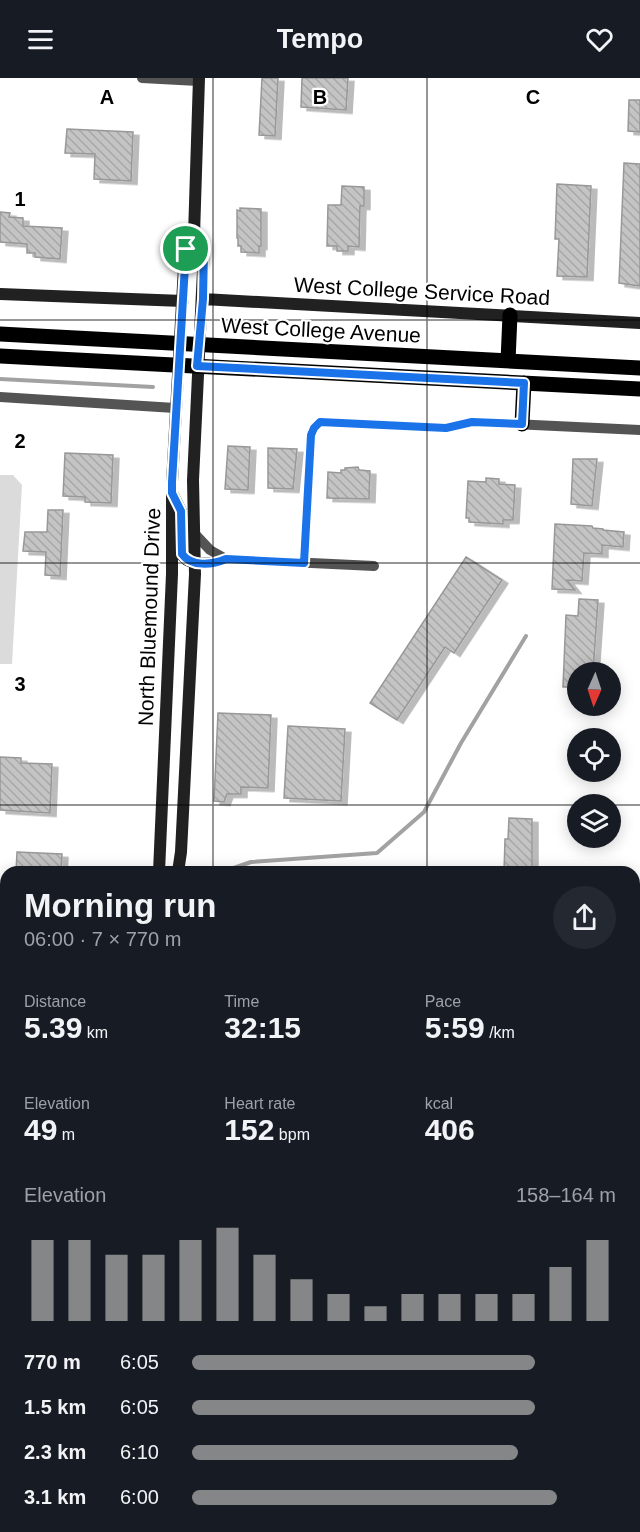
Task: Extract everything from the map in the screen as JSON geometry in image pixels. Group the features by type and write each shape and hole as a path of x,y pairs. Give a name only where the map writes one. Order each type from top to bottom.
{"main road":[{"path":"194,235 199,80"},
{"name":"North Bluemound Drive","path":"159,866 172,574 175,408 186,249 194,235 204,249 203,299 197,366 192,480 194,563 179,866"},
{"path":"0,294 183,301"},
{"name":"West College Service Road","path":"203,299 640,323"},
{"path":"508,360 510,315"},
{"name":"West College Avenue","path":"0,334 640,368"},
{"name":"West College Avenue","path":"0,356 640,389"},
{"path":"522,424 524,383"},
{"path":"172,493 181,511 182,554 194,563"}],"street":[{"path":"142,78 199,80"},
{"path":"0,397 175,408"},
{"path":"304,563 309,459 312,431 317,424 324,422 446,428 472,422 640,430"},
{"path":"194,533 210,550 226,559"},
{"path":"194,563 226,559 374,566"}],"shaded area":[{"path":"0,475 13,475 22,485 12,664 0,664"}],"building":[{"path":"262,78 278,78 275,136 259,135"},
{"path":"302,78 348,78 346,110 301,107"},
{"path":"629,100 640,100 640,132 628,131"},
{"path":"67,129 133,132 131,181 94,179 95,154 65,153"},
{"path":"624,163 640,164 640,286 619,283"},
{"path":"557,184 591,186 587,277 557,276 559,239 555,239"},
{"path":"342,186 364,187 364,206 360,206 359,247 348,246 348,251 337,251 337,246 327,246 328,205 341,205"},
{"path":"240,208 261,209 259,253 241,252 241,246 238,246 237,210 240,211"},
{"path":"0,212 10,213 9,217 23,218 23,226 62,228 60,259 35,257 35,253 27,253 27,244 0,242"},
{"path":"228,446 250,447 248,490 225,489"},
{"path":"268,448 297,449 293,489 268,488"},
{"path":"65,453 113,455 111,503 85,502 85,497 63,496"},
{"path":"573,459 597,459 592,506 571,504"},
{"path":"358,467 359,470 370,471 369,499 327,498 328,472 341,473 341,470 345,468"},
{"path":"486,478 499,479 499,484 515,485 513,520 503,520 503,524 469,522 469,518 466,518 468,481 486,482"},
{"path":"48,510 63,510 60,576 45,575 46,552 23,551 25,532 47,532"},
{"path":"555,524 592,526 603,530 624,532 623,547 602,545 602,554 584,553 582,581 567,580 575,590 552,589"},
{"path":"466,557 502,580 454,653 445,647 397,720 370,703"},
{"path":"579,599 598,600 594,662 567,662 567,687 563,687 566,615 578,616"},
{"path":"218,713 271,715 268,788 241,787 241,794 227,794 224,802 214,801"},
{"path":"288,726 345,729 341,801 284,798"},
{"path":"0,757 21,758 21,763 52,764 50,813 0,810"},
{"path":"509,818 532,819 532,866 504,866 505,839 508,839"},
{"path":"17,852 62,854 61,866 16,866"}],"waterway":[{"path":"0,379 153,387"},
{"path":"239,866 251,862 377,853 424,812 461,743 526,636"}],"route":[{"path":"194,235 204,249 203,299 197,366 524,383 522,424 472,422 446,428 430,428 320,422 311,435 304,563 226,559 219,562 194,563 187,560 182,554 181,511 172,493 175,408 186,249 194,235"}]}
